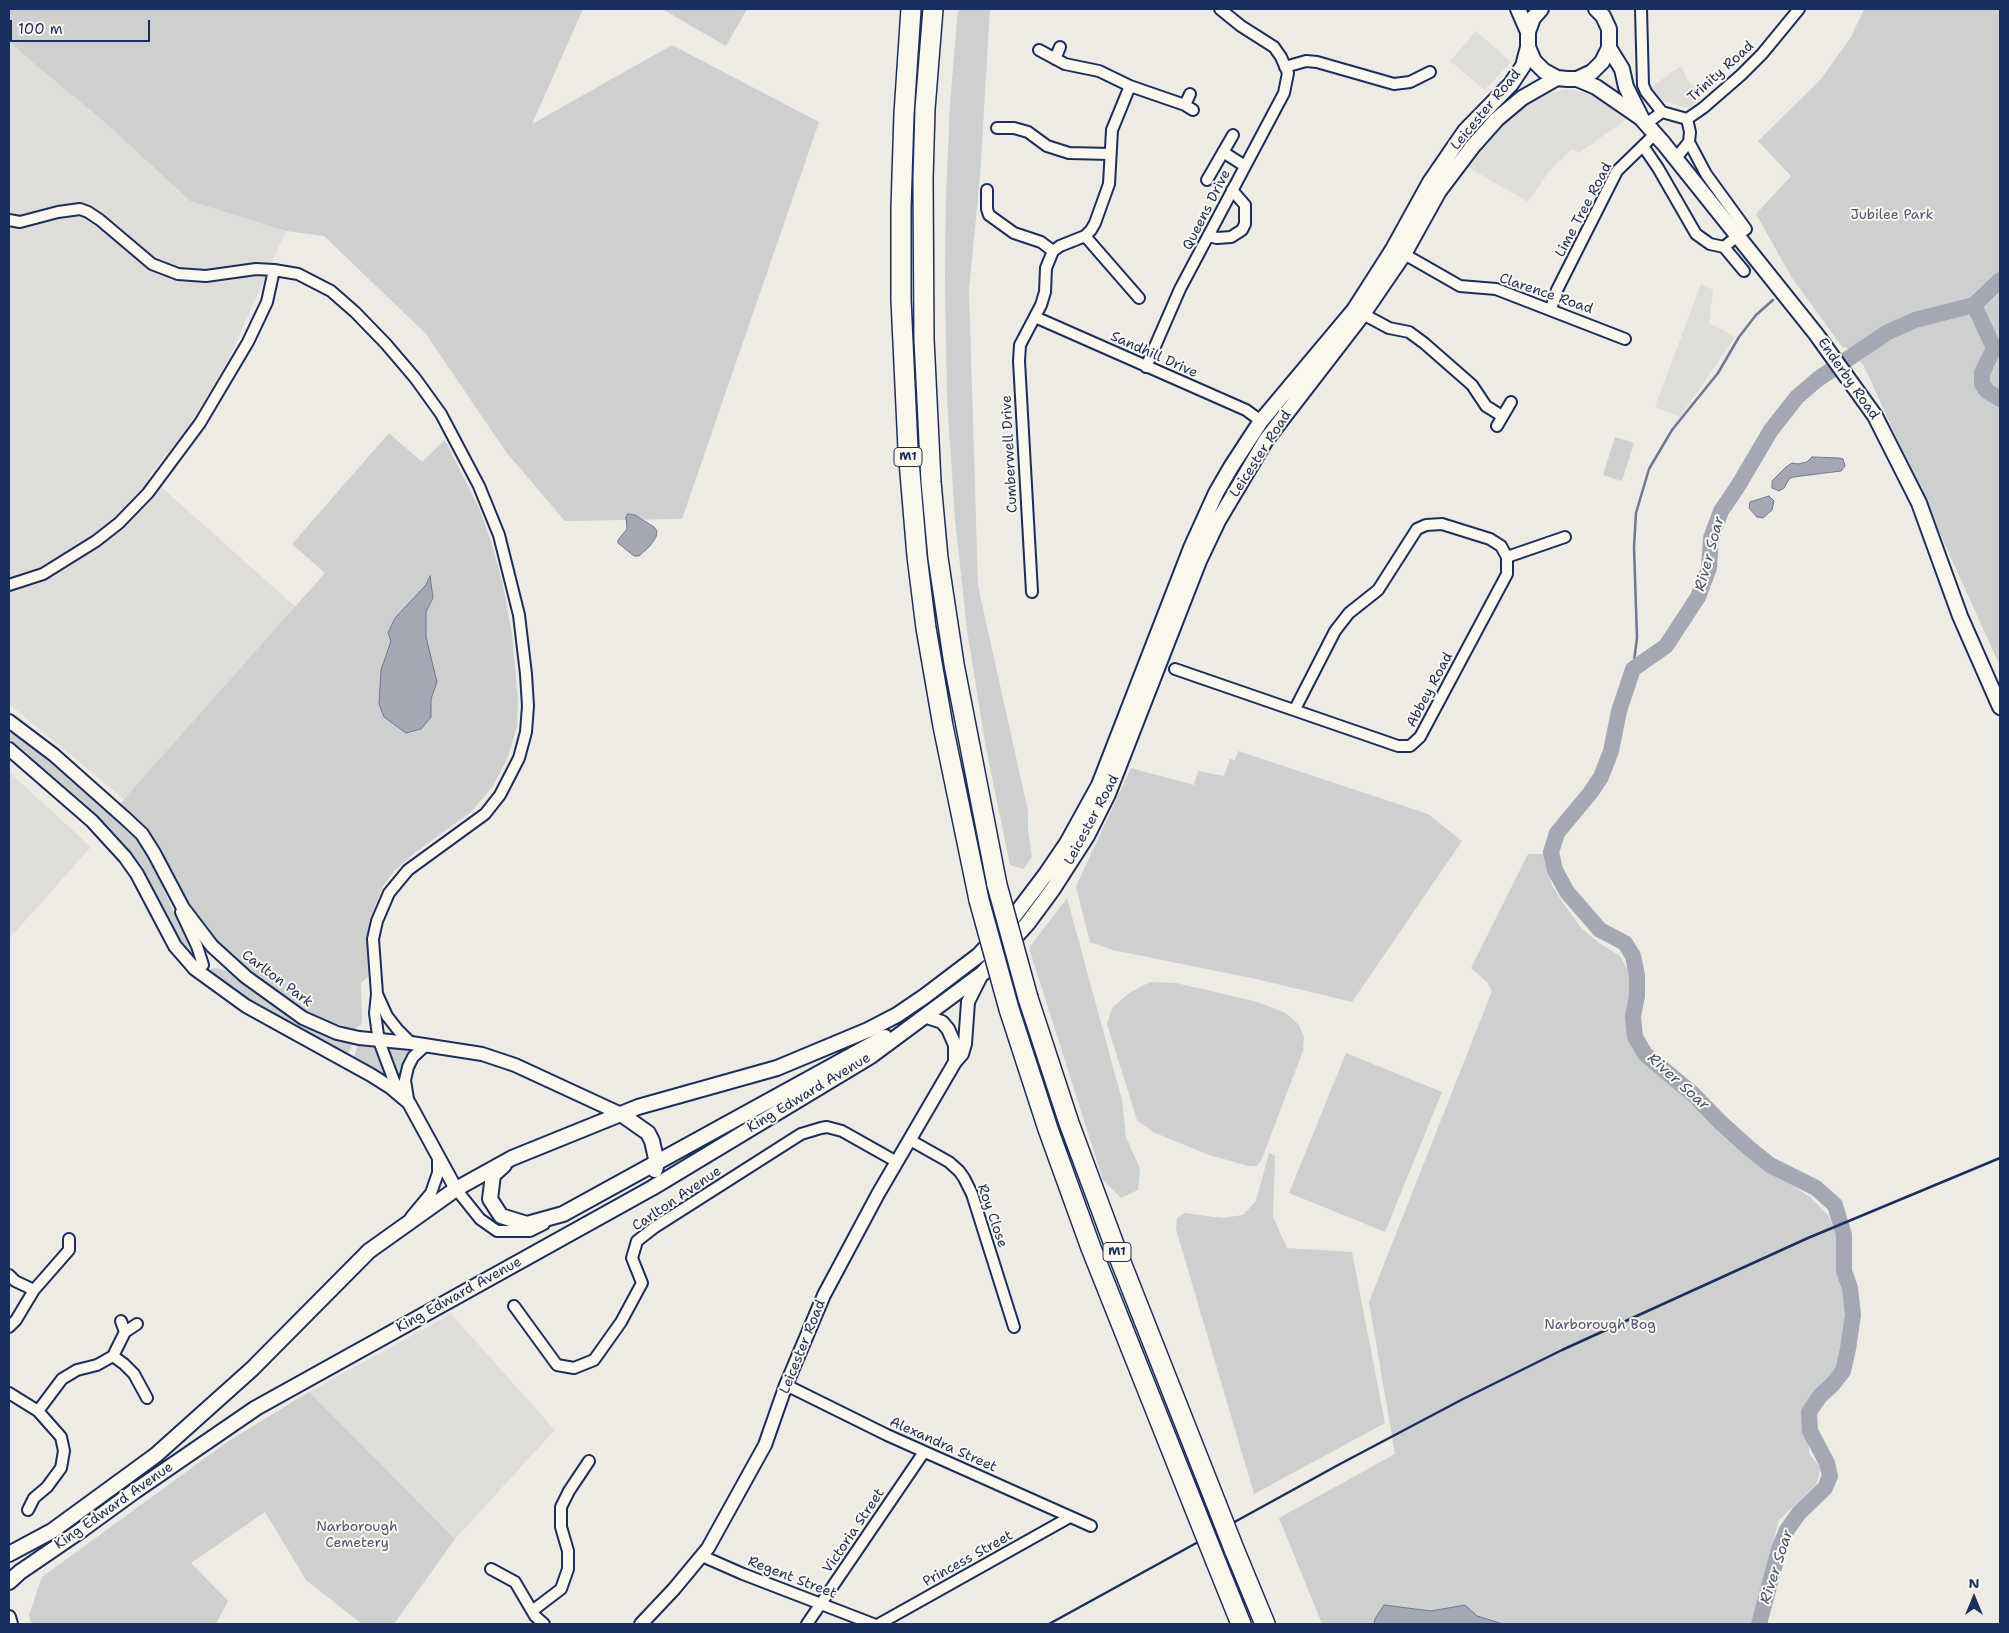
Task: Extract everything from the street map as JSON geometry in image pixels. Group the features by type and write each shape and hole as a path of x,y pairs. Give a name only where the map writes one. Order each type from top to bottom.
{"highway":[{"name":"M1","path":"911,9 904,114 901,300 908,449 916,556 943,726 979,900 1009,1009 1048,1129 1092,1248 1241,1624"},
{"name":"M1","path":"933,9 925,110 923,179 924,339 931,482 938,558 954,664 997,885 1028,998 1069,1123 1114,1247 1265,1624"}],"main road":[{"path":"1518,9 1528,32"},
{"path":"1541,9 1533,18 1528,32 1528,47 1534,61 1544,71 1557,78 1577,78 1592,72 1602,62 1609,48 1612,9"},
{"path":"1596,9 1603,16 1609,29"},
{"name":"Leicester Road","path":"1046,874 1067,843 1099,786 1191,548 1223,480 1261,421 1354,310 1394,249 1435,175 1465,130 1511,84 1523,66 1528,47"},
{"name":"Enderby Road","path":"1609,48 1622,69 1626,86 1648,126"},
{"name":"Leicester Road","path":"1053,889 1074,858 1108,794 1181,604 1218,521 1266,440 1363,314 1404,254 1440,191 1473,146 1497,119 1522,98 1557,78"},
{"name":"Enderby Road","path":"1577,78 1596,87 1648,126 1676,158 1816,334 1875,416 1919,503 1960,616 2000,708"},
{"name":"King Edward Avenue","path":"9,1554 52,1530 156,1456 252,1369 369,1251 456,1189 512,1158 638,1107 777,1068 868,1030 896,1015 948,980 979,954 1015,915 1046,874"},
{"name":"King Edward Avenue","path":"9,1582 20,1572 135,1490 256,1408 652,1188 871,1056 983,973 1028,923 1053,889"},
{"name":"King Edward Avenue","path":"512,1158 493,1175 490,1199 500,1216 527,1224 563,1214 920,1018"},
{"path":"621,1114 648,1134 655,1146 656,1163 652,1188"}],"street":[{"path":"1220,9 1241,26 1274,47 1285,67 1306,61 1317,62 1394,84 1410,82 1430,72"},
{"path":"1641,9 1643,85 1646,92 1662,112 1687,119"},
{"name":"Trinity Road","path":"1689,142 1690,132 1687,119 1703,108 1741,75 1762,54 1798,9"},
{"path":"1055,59 1060,48"},
{"path":"1039,50 1065,64 1099,71 1130,86 1189,108 1190,94"},
{"name":"Queens Drive","path":"1146,367 1180,289 1284,93 1288,73 1285,67"},
{"path":"987,190 987,209 990,215 1014,233 1041,242 1053,251 1060,246 1085,236 1095,223 1109,184 1112,130 1130,86"},
{"name":"Lime Tree Road","path":"1551,309 1557,290 1617,171 1643,146 1648,126 1662,112"},
{"path":"997,128 1014,128 1028,132 1045,150 1069,153 1110,154"},
{"path":"1207,180 1233,135"},
{"path":"1676,158 1689,142 1706,174 1746,229 1724,247"},
{"path":"1643,146 1696,234 1710,244 1724,247 1744,271"},
{"path":"1223,152 1246,166"},
{"path":"1208,236 1217,238 1231,237 1242,230 1245,224 1244,205 1232,190"},
{"path":"9,220 20,222 58,212 80,209 100,220 152,264 178,274 206,276 256,269 298,274 331,291 355,312 392,351 436,407 457,442 482,494 498,535 519,615 528,706 526,732 519,758 500,795 485,814 408,870 389,893 373,939 377,994 375,1013 379,1041 394,1081 438,1152 456,1189 480,1220 497,1231 530,1231 563,1214"},
{"path":"1085,236 1140,298"},
{"name":"Cumberwell Drive","path":"1032,592 1019,361 1020,345 1035,317 1045,292 1046,268 1053,251"},
{"name":"Clarence Road","path":"1404,254 1460,286 1496,289 1626,338"},
{"path":"9,586 43,574 96,541 119,523 148,493 200,424 248,342 266,302 274,270"},
{"path":"1363,314 1390,328 1410,332 1472,385 1486,406 1500,421 1511,402"},
{"name":"Sandhill Drive","path":"1035,317 1246,410 1261,421"},
{"path":"1294,710 1334,631 1349,613 1378,590 1417,529 1426,525 1442,524 1490,539 1501,546 1507,557 1565,537"},
{"name":"Abbey Road","path":"1175,669 1398,746 1410,746 1420,737 1507,574 1507,557"},
{"name":"Carlton Park","path":"9,721 54,755 142,834 154,853 182,908 212,946 263,991 317,1026 379,1041 411,1043 482,1054 515,1065 621,1114"},
{"path":"9,749 92,821 125,857 138,874 175,946 195,970 246,1006 371,1075 390,1087 409,1103"},
{"path":"174,892 178,907 197,946 203,965"},
{"name":"Leicester Road","path":"641,1624 674,1589 708,1548 766,1444 786,1385 824,1295 897,1162 955,1062 962,1054 966,1044 968,1002 983,973"},
{"path":"377,994 387,1016 411,1043"},
{"path":"920,1018 942,1022 948,1029 955,1045 955,1062"},
{"path":"409,1103 405,1080 408,1067 413,1057 425,1046"},
{"name":"Carlton Avenue","path":"514,1306 558,1365 574,1368 594,1360 621,1322 642,1283 632,1258 637,1241 664,1222 802,1134 820,1128 827,1127 842,1132 897,1162"},
{"name":"Roy Close","path":"910,1140 948,1162 964,1178 972,1194 1014,1326"},
{"path":"402,1227 431,1193 438,1173 438,1152"},
{"path":"9,1328 34,1290 73,1252 69,1238"},
{"path":"9,1275 34,1290"},
{"path":"121,1321 125,1332"},
{"path":"38,1411 62,1379 78,1370 97,1365 113,1356 125,1332 137,1324"},
{"path":"113,1356 134,1374 147,1398"},
{"name":"Alexandra Street","path":"786,1385 924,1452 1091,1526"},
{"path":"9,1393 38,1411 61,1437 64,1451 62,1468 47,1487 34,1498 28,1510"},
{"name":"Victoria Street","path":"807,1624 924,1452"},
{"path":"532,1612 562,1589 568,1569 568,1551 562,1527 562,1507 569,1491 589,1461"},
{"name":"Princess Street","path":"879,1624 1070,1517"},
{"name":"Regent Street","path":"702,1556 743,1574 873,1624"},
{"path":"491,1569 515,1582 532,1612 544,1624"},
{"path":"9,1617 11,1624"}],"shaded area":[{"path":"1476,31 1511,62 1485,90 1450,61"},
{"path":"9,40 32,62 107,124 190,201 286,231 228,360 190,425 149,476 299,610 125,800 9,704"},
{"path":"1681,66 1687,79 1702,97 1690,107 1683,107 1663,101 1650,88"},
{"path":"1570,89 1592,95 1604,101 1625,120 1579,153 1572,149 1550,170 1528,202 1466,166 1493,134 1519,109 1545,94"},
{"path":"1701,284 1713,290 1709,323 1735,337 1680,417 1655,407"},
{"path":"1812,457 1843,459 1845,466 1841,471 1793,477 1779,491 1772,488 1772,481 1786,467 1792,463 1807,462"},
{"path":"1769,496 1774,501 1772,510 1763,518 1757,517 1749,508 1750,502"},
{"path":"628,514 635,515 657,531 656,537 650,546 639,556 634,556 618,543 618,540 627,529 626,517"},
{"path":"430,576 433,598 426,612 426,637 437,682 431,699 431,717 421,729 406,733 384,717 379,704 381,670 391,641 388,633 395,618 426,585"},
{"path":"9,772 91,847 9,939"},
{"path":"451,1314 555,1430 455,1539 309,1392"},
{"path":"1384,1605 1431,1611 1465,1605 1477,1616 1503,1624 1374,1624"}],"green space":[{"path":"9,9 583,9 532,124 672,45 819,122 682,519 565,521 506,452 426,334 324,236 286,231 190,201 107,124 32,62 9,40"},
{"path":"662,9 747,9 726,46"},
{"path":"958,9 990,9 980,176 969,290 978,586 1028,811 1028,830 1032,857 1023,869 1010,865 986,748 967,630 955,519 947,399 945,280 950,104"},
{"name":"Jubilee Park","path":"1864,9 2000,9 2000,666 1864,366 1846,347 1843,348 1792,278 1756,214 1791,176 1758,141 1821,79 1851,37"},
{"path":"389,433 422,462 445,440 479,508 491,541 503,585 512,634 518,699 517,726 508,757 493,786 471,812 416,852 395,870 383,886 369,921 368,977 361,983 361,1025 354,1029 312,1016 245,971 194,919 117,807 325,573 292,544"},
{"path":"1615,437 1634,443 1622,481 1603,475"},
{"path":"9,726 77,781 144,846 151,858 173,911 197,956 190,953 176,935 148,881 127,847 109,828 9,742"},
{"path":"1238,751 1428,814 1462,841 1352,1002 1256,979 1113,950 1090,942 1076,886 1131,768 1194,785 1198,771 1224,776 1230,759 1235,760"},
{"name":"Narborough Bog","path":"1528,854 1545,854 1552,885 1561,900 1582,929 1599,943 1620,956 1629,972 1631,987 1628,1027 1635,1052 1751,1159 1810,1197 1828,1215 1838,1240 1838,1265 1845,1296 1844,1345 1838,1367 1810,1398 1804,1420 1810,1455 1820,1467 1819,1476 1816,1485 1779,1520 1751,1624 1322,1624 1279,1518 1395,1454 1369,1302 1492,991 1487,982 1471,968"},
{"path":"1067,898 1122,1100 1126,1137 1140,1169 1138,1190 1121,1198 1103,1180 1029,948"},
{"path":"215,968 231,972 279,1009 312,1029 353,1043 348,1054 245,998 208,970"},
{"path":"1150,982 1176,983 1254,1001 1286,1013 1299,1025 1304,1037 1303,1051 1261,1161 1256,1166 1249,1166 1209,1155 1153,1132 1137,1120 1107,1024 1112,1008 1129,993"},
{"path":"358,1044 378,1045 393,1083 354,1058"},
{"path":"385,1047 410,1049 404,1058 400,1079"},
{"path":"1346,1053 1442,1092 1385,1232 1289,1193"},
{"path":"1269,1153 1275,1156 1273,1217 1287,1248 1352,1252 1385,1423 1254,1494 1176,1229 1177,1218 1185,1213 1222,1218 1243,1215 1256,1201"},
{"name":"Narborough Cemetery","path":"309,1392 455,1539 394,1624 362,1624 306,1580 265,1512 191,1563 228,1601 216,1624 31,1624 29,1615 42,1577 227,1442"}],"waterway":[{"name":"River Soar","path":"1759,1624 1779,1549 1787,1530 1799,1513 1825,1488 1830,1476 1827,1463 1810,1431 1809,1412 1820,1396 1843,1371 1848,1349 1853,1315 1850,1288 1844,1271 1844,1235 1835,1205 1816,1188 1770,1165 1720,1122 1694,1095 1645,1054 1635,1037 1633,1016 1637,996 1637,975 1633,956 1625,943 1600,930 1567,892 1555,870 1551,852 1557,833 1601,777 1611,751 1619,711 1633,669 1666,646 1698,597 1709,568 1711,538 1721,511 1771,430 1797,397 1818,379 1888,332 1915,320 1974,305 2000,280"},
{"path":"1633,669 1637,638 1634,547 1636,513 1649,469 1672,430 1718,373 1739,337 1756,315 1773,300"},
{"path":"1974,305 1994,348 1982,373 1982,384 1987,391 2000,399"}],"railway":[{"path":"1049,1624 1340,1464 1463,1399 1562,1350 1808,1238 2000,1158"}]}
